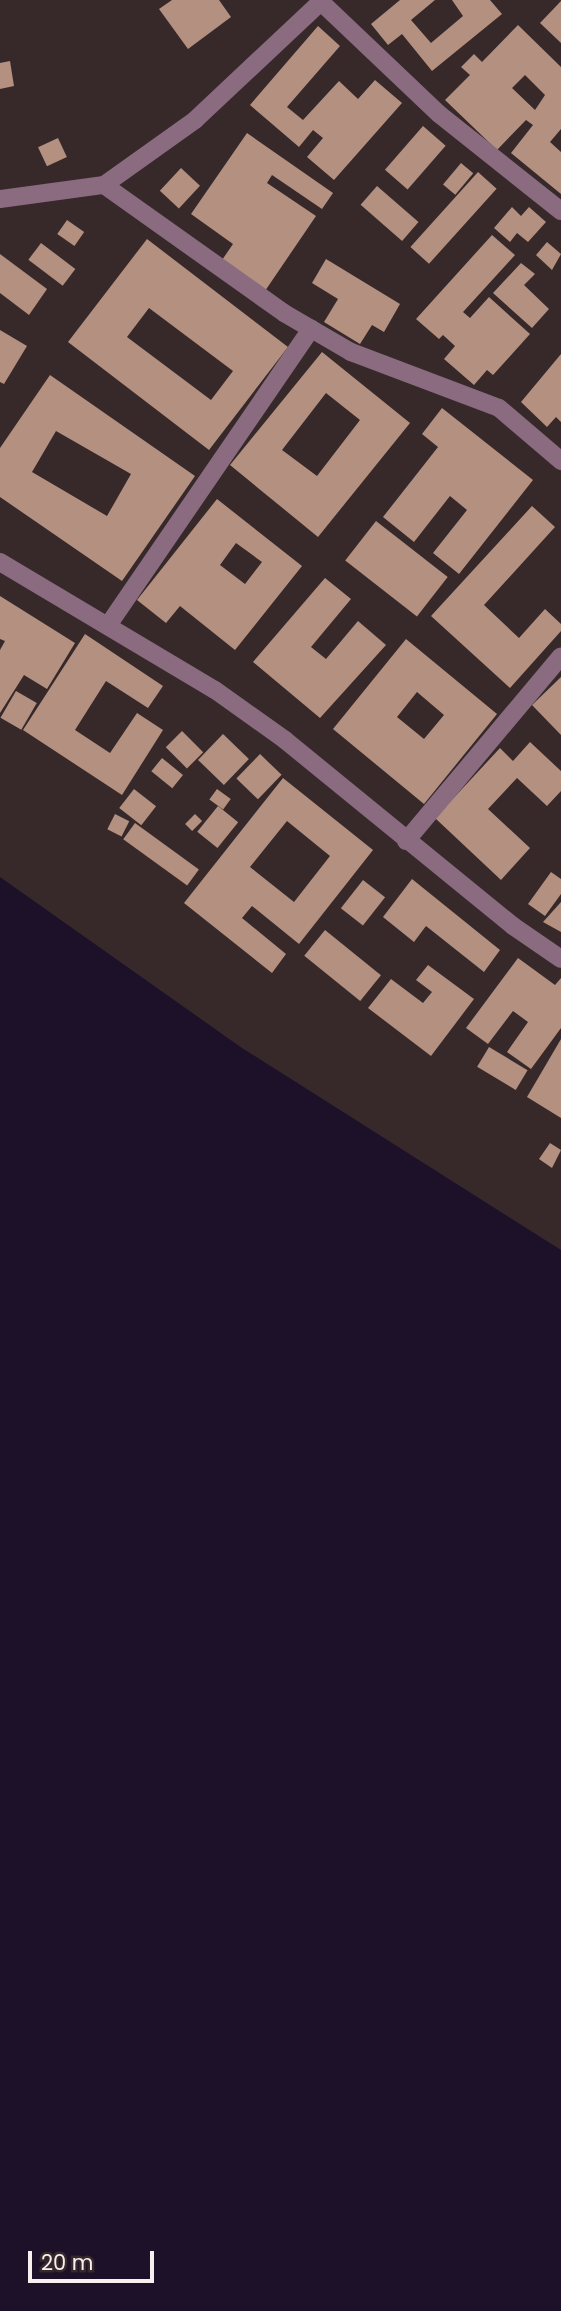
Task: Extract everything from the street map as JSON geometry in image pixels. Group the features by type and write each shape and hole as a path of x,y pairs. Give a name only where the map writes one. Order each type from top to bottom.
{"street":[{"path":"0,199 104,185 195,120 322,1 439,114 561,211"},
{"path":"104,185 311,329 351,352 466,392 499,408 561,461"},
{"path":"109,624 311,329"},
{"path":"0,562 109,624 285,740 407,841 561,959"},
{"path":"407,841 561,656"}],"shaded area":[{"path":"0,877 242,1048 561,1250 561,2311 0,2311"}],"building":[{"path":"172,0 219,0 231,17 188,49 159,9"},
{"path":"400,0 435,0 411,20 431,43 463,16 452,0 490,0 502,14 432,71 402,34 388,45 371,24"},
{"path":"561,1 561,43 540,23"},
{"path":"518,25 561,67 561,129 550,142 561,152 561,194 511,153 533,125 526,120 497,150 445,100 470,75 461,67 474,54 482,62","holes":["525,75 545,95 535,110 512,88"]},
{"path":"318,26 340,46 287,107 303,120 339,81 358,99 375,80 402,103 334,180 307,157 323,138 313,130 299,147 250,105"},
{"path":"10,61 14,86 0,89 0,63"},
{"path":"423,126 446,146 408,189 385,170"},
{"path":"247,133 333,193 322,209 272,175 267,183 316,216 265,291 222,260 233,244 191,214"},
{"path":"58,138 67,157 47,166 38,147"},
{"path":"461,163 473,173 455,195 443,184"},
{"path":"181,168 200,186 179,208 160,191"},
{"path":"478,172 497,189 429,264 410,247"},
{"path":"377,186 419,222 402,241 361,205"},
{"path":"512,207 521,216 529,207 546,222 528,242 517,233 510,242 494,228"},
{"path":"67,220 84,232 74,246 57,234"},
{"path":"492,235 515,255 463,312 470,318 489,297 530,334 493,375 487,370 474,385 444,359 455,346 443,335 439,339 416,319"},
{"path":"147,239 288,347 209,450 68,342","holes":["149,308 233,371 211,400 127,337"]},
{"path":"547,242 561,254 552,270 536,255"},
{"path":"41,243 75,269 63,286 28,260"},
{"path":"0,254 47,289 29,315 0,293"},
{"path":"326,259 400,304 384,332 372,325 360,344 324,322 338,299 312,283"},
{"path":"521,263 535,274 524,285 549,309 532,328 493,293"},
{"path":"0,330 27,346 4,384 0,382"},
{"path":"322,352 410,423 318,537 230,465","holes":["326,393 360,420 317,476 282,450"]},
{"path":"561,354 561,422 556,417 547,427 521,402"},
{"path":"50,375 195,476 122,581 0,497 0,448","holes":["56,431 131,474 107,516 32,472"]},
{"path":"442,408 533,480 459,574 433,553 467,510 450,496 414,542 383,517 438,447 422,434"},
{"path":"217,499 302,566 235,650 180,606 166,623 137,600","holes":["236,543 262,562 245,584 220,565"]},
{"path":"532,506 555,527 484,605 519,638 545,609 561,624 561,631 510,688 431,616"},
{"path":"376,521 448,577 417,616 345,560"},
{"path":"325,578 351,599 311,647 326,659 358,621 386,645 320,718 253,662"},
{"path":"0,596 75,643 47,689 24,675 0,713 0,650 5,641 0,639"},
{"path":"85,634 163,686 148,708 106,681 75,730 110,753 137,713 163,730 122,795 23,730"},
{"path":"406,639 497,714 424,804 333,729","holes":["417,692 444,715 424,739 397,717"]},
{"path":"561,677 561,735 532,705"},
{"path":"16,691 37,703 21,730 0,718"},
{"path":"182,731 203,752 187,768 166,747"},
{"path":"223,734 249,759 224,785 198,760"},
{"path":"530,742 561,771 561,791 547,806 517,778 488,809 530,848 501,880 435,818 500,748 513,761"},
{"path":"260,754 282,775 258,799 236,778"},
{"path":"162,758 183,775 172,788 151,771"},
{"path":"283,778 373,850 299,944 252,906 242,918 286,954 272,973 184,903","holes":["287,821 330,856 294,902 250,867"]},
{"path":"134,789 156,806 141,825 119,808"},
{"path":"217,789 231,799 223,810 209,800"},
{"path":"218,806 238,822 217,848 197,832"},
{"path":"115,814 129,821 122,836 107,829"},
{"path":"195,814 202,821 192,831 185,824"},
{"path":"135,823 199,869 187,886 123,839"},
{"path":"551,872 561,879 561,894 545,916 528,904"},
{"path":"412,879 500,950 484,972 426,926 414,942 383,917"},
{"path":"363,880 385,897 363,926 341,908"},
{"path":"561,902 561,932 543,922"},
{"path":"325,930 381,975 360,1001 304,956"},
{"path":"518,958 555,985 561,978 561,1028 531,1069 507,1052 528,1022 513,1011 488,1044 466,1028"},
{"path":"428,965 474,999 431,1056 368,1008 391,979 423,1003 432,992 416,980"},
{"path":"561,1039 561,1118 527,1097"},
{"path":"489,1047 528,1070 516,1090 477,1067"},
{"path":"550,1143 561,1150 552,1168 539,1159"}]}
